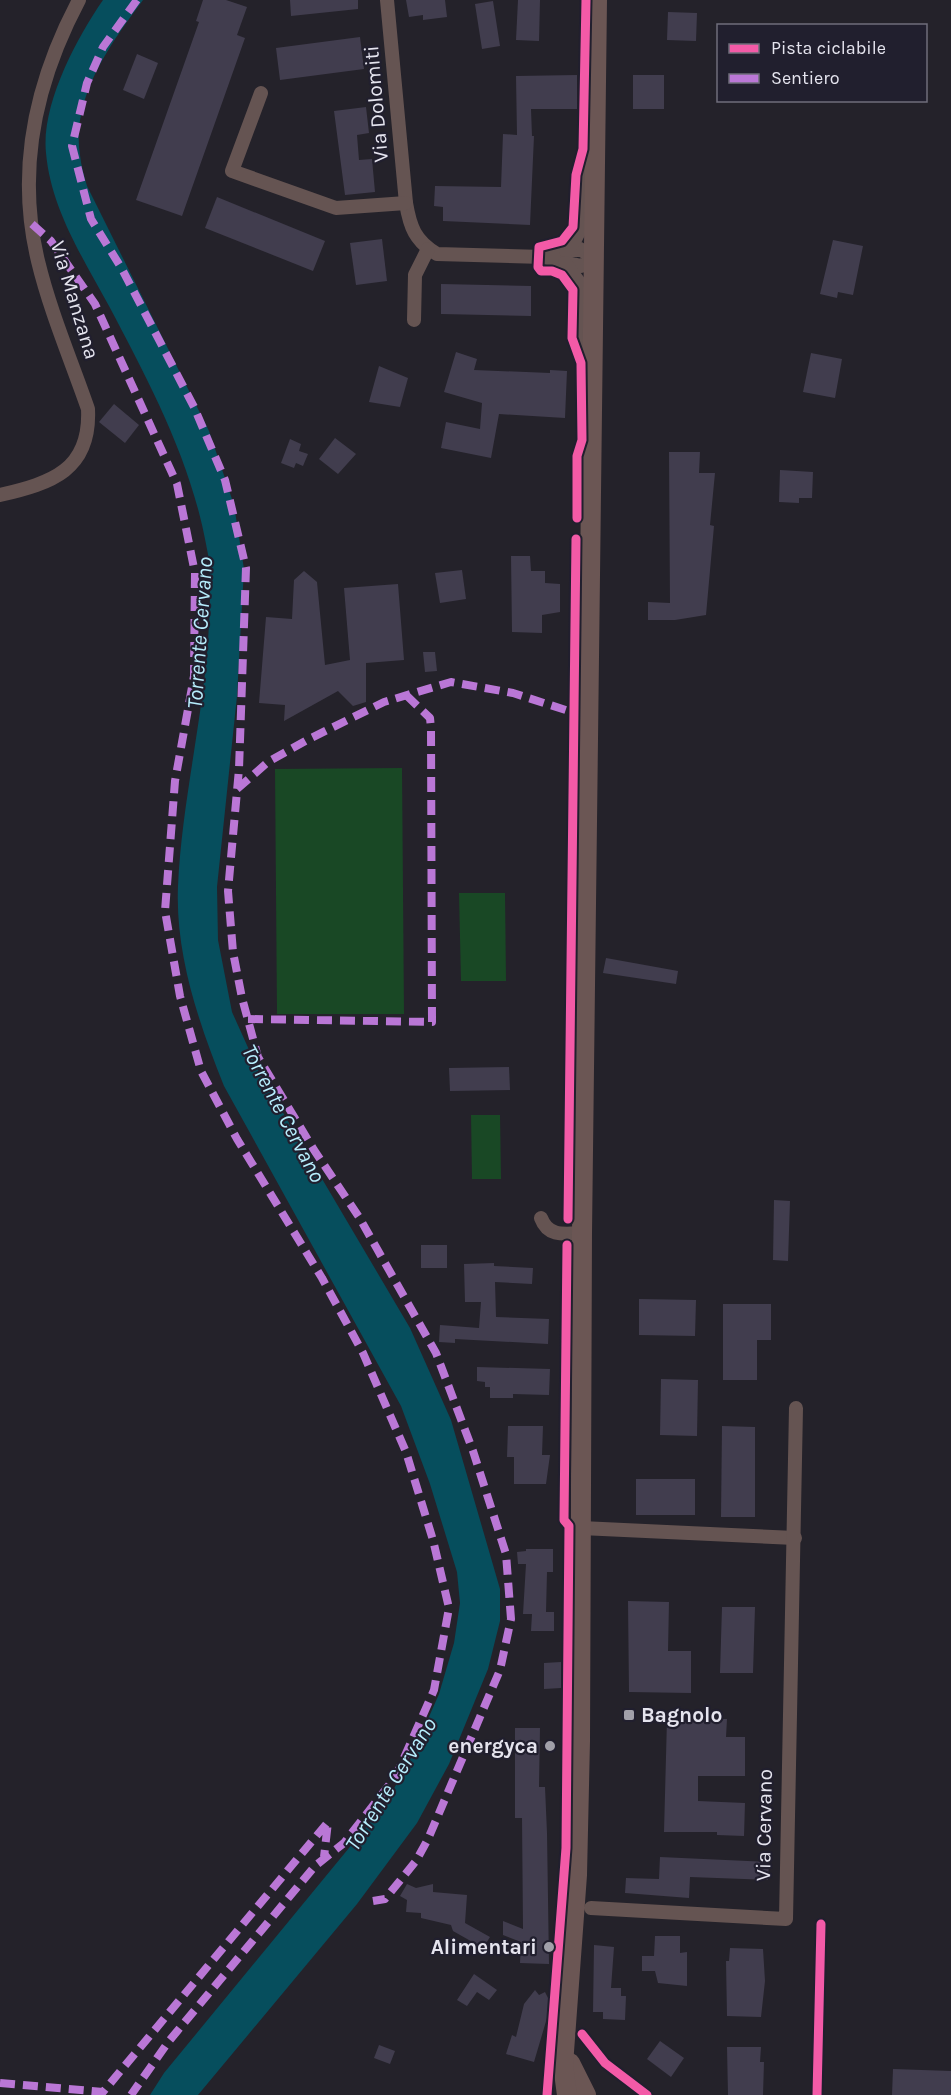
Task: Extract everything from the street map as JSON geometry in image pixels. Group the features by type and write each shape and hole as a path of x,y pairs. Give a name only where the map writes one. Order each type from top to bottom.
{"main road":[{"path":"567,2095 563,2065 577,1875 582,1233 597,0"},
{"path":"565,2042 574,2074 586,2095"}],"street":[{"name":"Via Manzana","path":"0,495 44,482 76,462 89,430 88,409 38,262 32,224 30,183 32,130 40,94 60,38 80,0"},
{"name":"Via Dolomiti","path":"387,0 406,203 414,236 428,249"},
{"path":"261,93 232,171 336,208 406,203"},
{"path":"565,257 582,230 584,181 596,147"},
{"path":"414,320 415,275 428,249 436,254 565,257 580,249 595,259"},
{"path":"565,257 581,285 581,327 594,363"},
{"path":"541,1218 547,1230 553,1233 582,1233"},
{"name":"Via Cervano","path":"591,1908 786,1919 796,1408"},
{"path":"581,1528 795,1538"}],"green space":[{"path":"402,768 404,1014 277,1014 275,769"},
{"path":"459,893 505,893 506,981 461,981"},
{"path":"471,1115 500,1115 501,1179 472,1179"}],"water":[{"path":"103,0 143,0 118,34 96,72 88,92 79,133 83,170 87,186 209,431 234,505 244,569 237,696 217,887 218,940 232,1012 259,1072 410,1328 451,1420 500,1589 500,1621 488,1669 449,1764 417,1823 357,1904 198,2095 150,2095 164,2073 381,1809 406,1769 439,1694 454,1643 460,1603 457,1572 430,1484 401,1406 224,1086 190,988 180,937 178,886 184,820 207,657 210,594 208,554 199,512 179,451 139,363 61,213 49,174 46,153 49,114 55,94 72,53"}],"building":[{"path":"203,0 226,0 247,7 237,35 245,38 182,216 136,200 199,22 196,21"},
{"path":"290,0 358,0 358,9 291,16"},
{"path":"406,0 445,0 447,17 423,20 423,15 409,17"},
{"path":"518,0 540,0 539,41 516,40"},
{"path":"493,1 500,46 482,49 475,4"},
{"path":"668,12 697,13 696,41 667,40"},
{"path":"360,37 364,69 280,80 276,48"},
{"path":"137,54 158,63 144,99 123,90"},
{"path":"577,75 577,109 531,109 532,136 534,136 530,225 443,221 443,207 434,206 435,186 501,187 503,134 517,135 516,76"},
{"path":"633,75 664,75 664,109 633,109"},
{"path":"366,107 369,133 357,135 359,160 372,159 375,192 345,195 334,111"},
{"path":"217,197 325,241 313,271 205,228"},
{"path":"382,239 387,281 356,285 350,243"},
{"path":"833,240 863,246 853,295 838,292 837,298 820,294"},
{"path":"441,284 531,286 531,316 441,314"},
{"path":"456,352 477,359 474,370 550,373 550,370 567,371 565,418 499,414 491,458 441,448 446,422 480,429 482,403 444,392"},
{"path":"811,353 842,359 835,398 803,392"},
{"path":"379,366 408,378 400,407 369,402"},
{"path":"114,404 139,425 125,443 99,422"},
{"path":"335,438 356,454 338,474 319,459"},
{"path":"290,439 301,444 299,451 308,454 303,466 296,463 294,468 281,463"},
{"path":"669,452 700,452 699,473 715,473 710,525 714,526 706,615 675,620 648,620 648,602 670,603"},
{"path":"780,470 813,472 812,498 799,498 799,503 779,502"},
{"path":"511,556 530,556 531,571 545,571 545,583 560,584 560,612 542,615 542,633 512,632"},
{"path":"462,570 466,599 440,603 435,573"},
{"path":"304,571 317,582 325,665 350,660 344,588 398,584 404,660 366,663 366,702 353,706 338,691 284,721 285,705 259,703 266,617 292,619 294,580"},
{"path":"423,652 435,652 437,671 425,672"},
{"path":"606,958 678,971 676,984 603,973"},
{"path":"509,1067 510,1090 450,1091 449,1068"},
{"path":"774,1200 790,1201 788,1261 773,1260"},
{"path":"421,1245 447,1245 447,1268 421,1268"},
{"path":"494,1263 494,1266 533,1268 532,1284 495,1282 496,1317 549,1319 548,1344 455,1339 455,1343 439,1342 440,1325 479,1328 481,1302 465,1302 464,1264"},
{"path":"639,1299 696,1300 695,1336 639,1335"},
{"path":"723,1304 771,1304 771,1340 757,1340 757,1380 723,1380"},
{"path":"477,1367 550,1369 549,1395 513,1394 513,1398 490,1398 490,1387 485,1387 485,1382 477,1381"},
{"path":"661,1379 698,1380 697,1436 660,1435"},
{"path":"508,1426 543,1426 542,1455 550,1455 546,1484 514,1484 514,1457 507,1457"},
{"path":"722,1426 755,1427 755,1517 721,1517"},
{"path":"636,1479 695,1479 695,1515 636,1515"},
{"path":"526,1549 553,1549 553,1572 547,1572 546,1612 554,1612 554,1631 531,1631 532,1614 523,1614 526,1564 518,1564 517,1552 526,1551"},
{"path":"628,1601 669,1602 668,1651 691,1651 691,1693 629,1692"},
{"path":"722,1607 755,1607 753,1673 720,1673"},
{"path":"561,1662 561,1688 544,1689 544,1663"},
{"path":"667,1719 727,1719 726,1737 745,1737 745,1776 698,1776 698,1801 745,1803 744,1836 717,1835 717,1832 664,1832"},
{"path":"515,1728 540,1728 539,1787 545,1787 549,1964 520,1963 521,1942 503,1935 503,1921 523,1929 522,1818 515,1818"},
{"path":"660,1857 769,1862 768,1880 690,1877 689,1898 625,1893 626,1878 659,1879"},
{"path":"407,1884 416,1888 433,1884 433,1892 467,1895 465,1923 490,1937 483,1948 453,1931 451,1925 421,1918 421,1913 406,1912 407,1900 400,1896"},
{"path":"655,1936 680,1936 680,1953 687,1952 687,1986 658,1983 655,1971 642,1971 642,1956 654,1956"},
{"path":"594,1945 614,1947 611,1988 621,1988 621,1996 626,1996 625,2020 603,2019 603,2012 593,2012"},
{"path":"730,1948 763,1949 765,1981 761,2017 727,2016 726,1961 729,1961"},
{"path":"474,1974 497,1990 489,2000 477,1992 467,2006 457,2000"},
{"path":"535,1990 539,1995 545,1992 553,2008 549,2011 534,2062 506,2054 512,2035 516,2037 524,2004"},
{"path":"660,2041 684,2058 671,2077 647,2059"},
{"path":"379,2045 395,2051 390,2064 374,2058"},
{"path":"727,2047 761,2047 760,2062 764,2062 763,2095 728,2095"},
{"path":"893,2069 951,2071 951,2095 892,2095"}],"marked path":[{"path":"137,0 103,47 87,83 72,146 91,219 122,269 194,407 225,480 246,568 239,769 228,891 233,952 242,998 258,1057 314,1150 359,1217 436,1353 473,1451 506,1554 511,1619 500,1670 428,1839 416,1861 385,1899 373,1901"},
{"path":"32,224 51,241 95,304 177,484 195,573 194,676 175,781 165,911 180,996 201,1071 237,1139 322,1278 363,1353 406,1452 433,1540 449,1608 434,1690 396,1776 344,1843 315,1866 169,2041 131,2095"},
{"path":"237,789 268,762 307,740 384,702 451,682 513,693 575,713"},
{"path":"248,1019 432,1022 431,728 430,718 406,695"},
{"path":"0,2083 103,2092 328,1822 324,1857"}],"cycle path":[{"path":"577,518 577,456 582,440 581,363 572,338 573,290 562,275 552,271 541,271 538,267 539,247 562,241 573,227 576,175 583,149 586,0"},
{"path":"568,1219 576,539"},
{"path":"547,2095 566,1848 569,1526 564,1520 567,1245"},
{"path":"817,2095 821,1924"},
{"path":"582,2034 605,2063 647,2095"}],"place":[{"name":"Bagnolo","path":"629,1715"},
{"name":"energyca","path":"550,1746"},
{"name":"Alimentari","path":"549,1947"}],"water label":[{"name":"Torrente Cervano","path":"199,633"},
{"name":"Torrente Cervano","path":"284,1113"},
{"name":"Torrente Cervano","path":"390,1784"}]}
